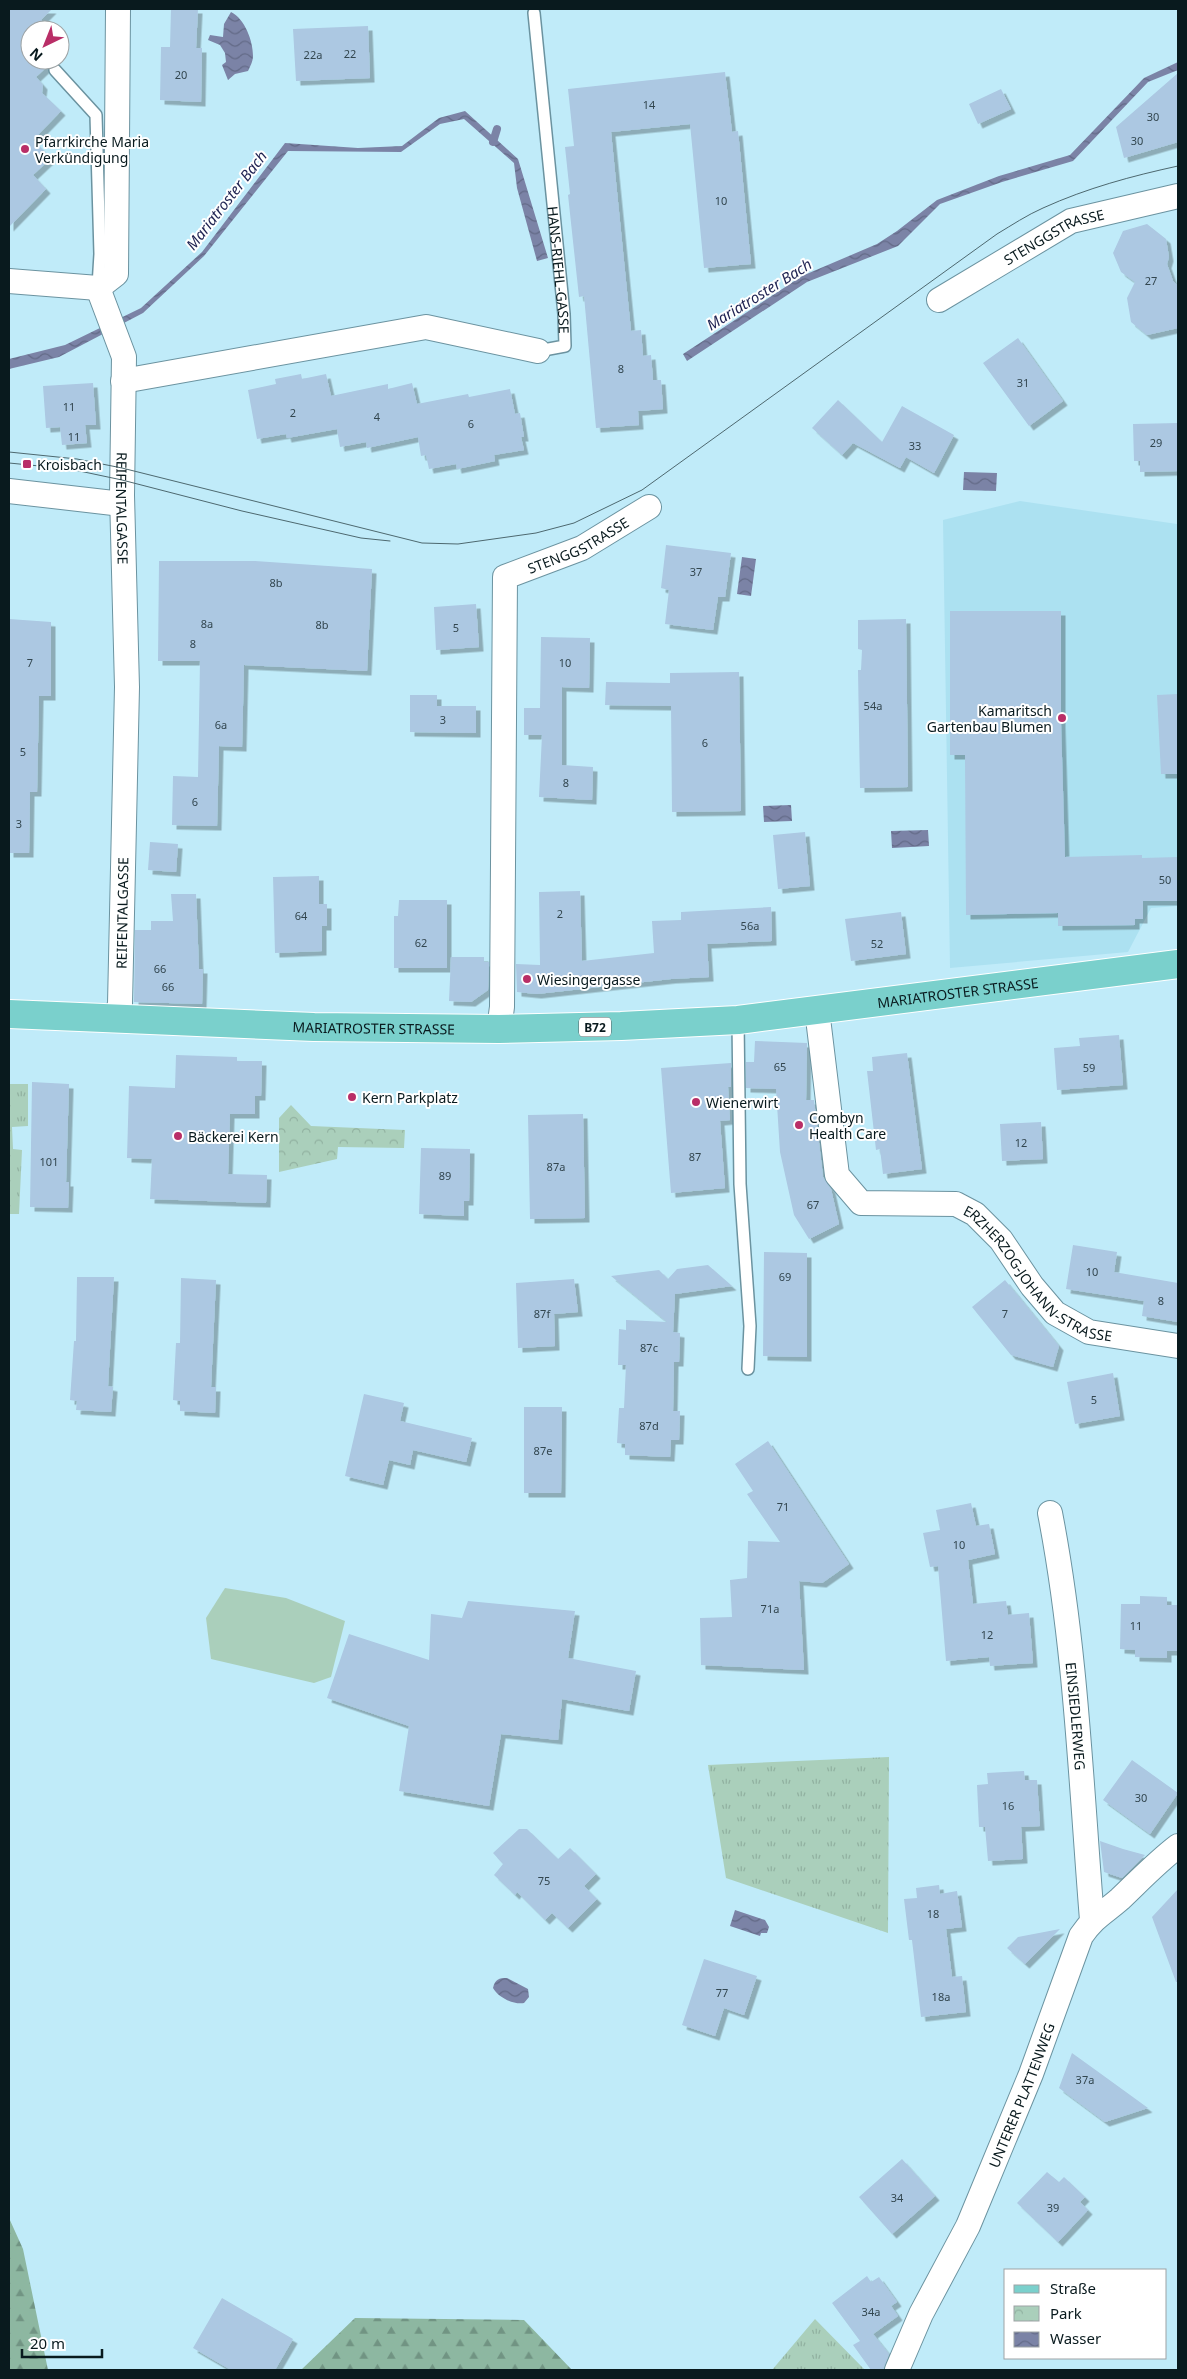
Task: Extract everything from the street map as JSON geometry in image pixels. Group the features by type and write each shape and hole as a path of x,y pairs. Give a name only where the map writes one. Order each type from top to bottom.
{"main road":[{"name":"MARIATROSTER STRASSE","path":"9,1014 314,1027 499,1029 621,1026 738,1020 1178,964"}],"street":[{"path":"9,281 98,288 116,274 118,9"},
{"name":"STENGGSTRASSE","path":"939,300 1071,221 1178,196"},
{"name":"REIFENTALGASSE","path":"98,288 124,357 122,504 127,686 120,1004 115,1019"},
{"name":"HANS-RIEHL-GASSE","path":"123,381 426,327 538,351"},
{"path":"9,491 122,504"},
{"name":"STENGGSTRASSE","path":"499,1029 502,998 505,577 582,548 649,507"},
{"name":"ERZHERZOG-JOHANN-STRASSE","path":"817,1010 837,1175 861,1203 956,1204 975,1214 1001,1240 1032,1286 1055,1312 1089,1332 1178,1346"},
{"name":"EINSIEDLERWEG","path":"1050,1513 1061,1568 1072,1674 1092,1920"},
{"name":"UNTERER PLATTENWEG","path":"897,2370 921,2314 968,2226 1031,2074 1080,1936 1092,1920 1118,1900 1163,1857 1178,1846"}],"lane":[{"name":"HANS-RIEHL-GASSE","path":"534,13 564,314 565,346 538,351"},
{"path":"55,70 96,115 100,254 98,288"},
{"path":"738,1020 740,1184 750,1326 748,1369"}],"shaded area":[{"name":"Kamaritsch Gartenbau Blumen","path":"1020,501 1177,524 1178,906 1151,908 1128,952 950,968 943,520"}],"green space":[{"path":"9,1084 28,1084 28,1126 12,1127 13,1149 22,1150 19,1214 9,1214"},
{"path":"291,1105 311,1126 405,1130 404,1148 338,1147 337,1159 279,1172 279,1118"},
{"path":"225,1588 286,1598 345,1621 331,1677 314,1683 211,1659 206,1618"},
{"path":"889,1757 888,1933 726,1878 708,1765"},
{"path":"9,2218 23,2249 48,2370 9,2370"},
{"path":"355,2318 524,2320 572,2370 301,2370"},
{"path":"815,2319 865,2370 772,2370"}],"water":[{"path":"231,12 236,15 247,31 252,44 253,56 248,71 235,74 228,80 222,65 226,62 225,53 220,45 208,40 210,35 223,37 224,24"},
{"name":"Mariatroster Bach","path":"1178,62 1178,70 1148,82 1073,161 1002,182 940,204 898,246 807,282 687,361 683,354 802,276 877,244 937,200 999,176 1070,155 1144,78"},
{"name":"Mariatroster Bach","path":"465,111 518,159 548,258 537,261 517,188 514,163 464,119 440,124 401,152 288,151 204,256 143,313 59,357 9,369 9,359 65,345 141,308 202,252 285,143 358,148 402,146 439,118"},
{"path":"964,472 997,473 996,491 963,490"},
{"path":"742,557 756,559 751,596 737,594"},
{"path":"791,805 792,821 764,822 763,806"},
{"path":"928,830 929,846 892,848 891,831"},
{"path":"735,1910 765,1920 769,1927 767,1933 761,1933 760,1936 730,1926"},
{"path":"507,1978 528,1989 529,1997 524,2003 506,2000 493,1988 498,1980"}],"building":[{"name":"Pfarrkirche Maria Verkündigung","path":"9,9 52,9 41,20 20,20 20,70 43,70 36,77 43,85 42,93 61,111 33,140 51,158 33,175 46,189 9,227"},
{"path":"171,9 198,9 196,48 202,48 201,102 160,100 161,47 170,47"},
{"path":"368,26 370,78 296,81 293,29"},
{"path":"725,72 732,132 738,131 751,264 704,268 690,124 611,132 631,331 641,330 643,356 651,355 653,380 661,380 663,409 638,411 639,425 596,428 584,296 579,297 568,195 570,194 565,147 574,146 568,89"},
{"path":"1178,73 1178,142 1124,158 1116,127"},
{"path":"1001,89 1011,109 978,124 969,104"},
{"path":"1147,224 1166,239 1169,257 1167,264 1173,281 1178,286 1178,328 1147,335 1131,322 1127,298 1135,282 1121,272 1113,253 1123,231"},
{"path":"1018,338 1063,401 1029,426 983,363"},
{"path":"301,374 302,379 326,374 331,396 388,384 388,389 412,383 417,404 468,394 469,397 510,389 515,414 520,413 524,437 521,437 524,450 494,455 495,461 457,469 456,464 429,469 426,455 421,456 418,437 367,448 366,442 340,447 337,429 287,438 286,434 257,439 248,390 276,384 275,379"},
{"path":"93,383 96,425 85,425 87,443 62,445 60,427 46,428 43,386"},
{"path":"838,400 882,442 902,406 954,435 934,473 906,457 900,468 853,443 842,455 812,428"},
{"path":"1178,423 1178,471 1140,472 1140,461 1134,461 1133,424"},
{"path":"666,545 731,553 725,597 718,597 713,630 665,624 669,590 661,588"},
{"path":"159,561 255,561 372,569 367,671 244,665 242,747 219,746 217,826 172,825 173,776 198,777 200,661 158,661"},
{"path":"476,604 479,647 436,650 434,607"},
{"path":"950,611 1061,611 1061,723 1065,857 1142,855 1142,858 1178,857 1178,901 1143,901 1143,919 1135,919 1135,925 1058,926 1058,913 966,915 965,755 950,755"},
{"path":"9,619 51,622 51,696 39,696 37,792 30,792 29,853 9,853"},
{"path":"906,619 908,787 860,788 858,670 861,670 862,650 858,649 858,620"},
{"path":"541,637 590,638 589,688 562,687 562,765 593,767 592,800 539,797 542,735 524,735 524,708 540,708"},
{"path":"739,672 741,811 672,812 671,706 605,705 606,682 670,683 670,673"},
{"path":"1178,694 1178,774 1161,774 1157,695"},
{"path":"410,695 437,695 437,706 476,706 476,733 410,732"},
{"path":"805,832 810,886 778,889 773,835"},
{"path":"150,842 178,844 176,872 148,870"},
{"path":"319,876 319,904 327,904 327,926 322,926 322,951 275,953 273,877"},
{"path":"580,891 582,961 654,953 652,921 681,920 681,912 771,907 772,941 707,944 709,977 671,979 537,994 517,992 516,964 540,965 539,892"},
{"path":"171,894 196,894 199,969 203,969 202,1004 134,1002 135,930 151,930 151,921 173,921"},
{"path":"399,900 447,900 447,968 394,968 394,916 398,916"},
{"path":"901,912 906,954 851,961 845,919"},
{"path":"451,957 484,957 484,962 489,962 488,990 471,1002 449,1001"},
{"path":"1119,1035 1123,1085 1057,1090 1054,1048 1080,1046 1079,1038"},
{"path":"755,1041 807,1043 806,1100 814,1100 823,1177 831,1189 839,1224 809,1239 794,1215 780,1152 776,1089 746,1088 746,1062 754,1062"},
{"path":"907,1053 922,1169 883,1174 880,1149 876,1150 867,1071 873,1071 872,1057"},
{"name":"Bäckerei Kern","path":"176,1055 237,1057 237,1061 262,1061 261,1096 255,1096 255,1114 230,1114 228,1174 267,1175 266,1203 150,1199 152,1159 127,1158 129,1086 175,1088"},
{"path":"731,1063 731,1087 728,1087 730,1120 720,1121 725,1188 671,1193 661,1068"},
{"path":"32,1082 69,1084 66,1182 69,1182 68,1208 30,1207"},
{"path":"583,1114 585,1218 530,1219 528,1115"},
{"path":"1041,1122 1043,1159 1002,1161 1000,1124"},
{"path":"421,1148 470,1149 469,1201 464,1201 464,1216 419,1214"},
{"path":"1073,1245 1117,1252 1114,1272 1178,1283 1178,1322 1142,1316 1144,1301 1066,1289"},
{"path":"764,1252 807,1253 807,1357 763,1356"},
{"path":"708,1265 732,1286 675,1294 673,1332 680,1333 679,1362 674,1362 673,1411 680,1411 679,1440 671,1440 670,1457 625,1455 625,1444 617,1443 619,1408 624,1408 626,1365 618,1365 619,1329 626,1330 626,1320 667,1322 611,1276 659,1270 668,1279 677,1269"},
{"path":"77,1277 114,1277 108,1386 113,1387 111,1412 76,1410 77,1401 70,1400 74,1341 76,1341"},
{"path":"181,1278 216,1280 211,1387 216,1387 215,1413 180,1411 180,1401 173,1400 176,1343 180,1343"},
{"path":"574,1279 578,1312 554,1314 555,1346 518,1348 516,1283"},
{"path":"1005,1280 1059,1346 1053,1367 1011,1355 972,1307"},
{"path":"1113,1373 1120,1416 1075,1424 1067,1382"},
{"path":"364,1394 404,1403 400,1421 472,1438 466,1462 413,1450 410,1465 389,1460 383,1485 345,1476"},
{"path":"524,1407 562,1407 561,1493 524,1493"},
{"path":"768,1441 849,1564 822,1583 799,1581 804,1670 701,1665 700,1618 732,1617 730,1580 747,1578 748,1541 780,1542 747,1494 753,1491 735,1464"},
{"path":"971,1503 976,1526 989,1524 995,1554 968,1560 973,1604 1006,1601 1008,1615 1029,1613 1033,1663 990,1666 989,1657 946,1661 938,1566 930,1567 923,1533 940,1530 936,1510"},
{"path":"1140,1596 1167,1597 1167,1605 1178,1605 1178,1651 1167,1651 1167,1658 1135,1657 1135,1650 1120,1649 1121,1604 1140,1604"},
{"path":"468,1601 575,1611 568,1658 636,1671 629,1711 562,1699 558,1740 501,1734 489,1806 399,1791 409,1726 327,1698 349,1634 429,1660 431,1614 462,1618"},
{"path":"1132,1760 1178,1793 1150,1834 1103,1800"},
{"path":"1024,1771 1025,1780 1037,1780 1040,1826 1021,1827 1023,1859 988,1861 985,1827 979,1827 977,1785 988,1784 987,1773"},
{"path":"519,1829 527,1829 558,1859 570,1848 596,1874 584,1886 597,1899 568,1928 552,1913 545,1920 517,1892 515,1895 494,1875 503,1864 493,1853"},
{"path":"1100,1841 1145,1855 1122,1878 1104,1872"},
{"path":"939,1885 940,1894 957,1891 962,1927 946,1929 952,1977 962,1976 966,2012 921,2017 912,1940 909,1940 904,1899 917,1898 916,1888"},
{"path":"1178,1889 1178,1982 1176,1982 1152,1917"},
{"path":"1060,1929 1025,1964 1007,1948 1018,1937"},
{"path":"704,1959 757,1976 744,2015 724,2008 715,2036 682,2025"},
{"path":"1072,2053 1148,2108 1105,2122 1059,2088"},
{"path":"902,2159 935,2196 892,2234 859,2197"},
{"path":"1047,2172 1059,2182 1064,2177 1085,2197 1080,2202 1088,2210 1058,2242 1017,2203"},
{"path":"867,2276 871,2282 879,2277 897,2302 891,2306 898,2316 873,2334 889,2354 883,2370 871,2370 853,2345 860,2341 832,2303"},
{"path":"222,2298 293,2339 275,2370 231,2370 193,2348"}],"waterway":[{"path":"493,142 497,129"}],"tram line":[{"path":"9,452 77,459 122,468 422,543 458,544 536,533 574,523 642,490 997,234 1025,217 1093,189 1127,178 1178,166"},
{"path":"9,463 70,469 361,538 390,541"}],"place":[{"name":"Pfarrkirche Maria Verkündigung","path":"25,149"},
{"name":"Kroisbach","path":"27,464"},
{"name":"Kamaritsch Gartenbau Blumen","path":"1062,718"},
{"name":"Wiesingergasse","path":"527,979"},
{"name":"Kern Parkplatz","path":"352,1097"},
{"name":"Wienerwirt","path":"696,1102"},
{"name":"Combyn Health Care","path":"799,1125"},
{"name":"Bäckerei Kern","path":"178,1136"}]}
